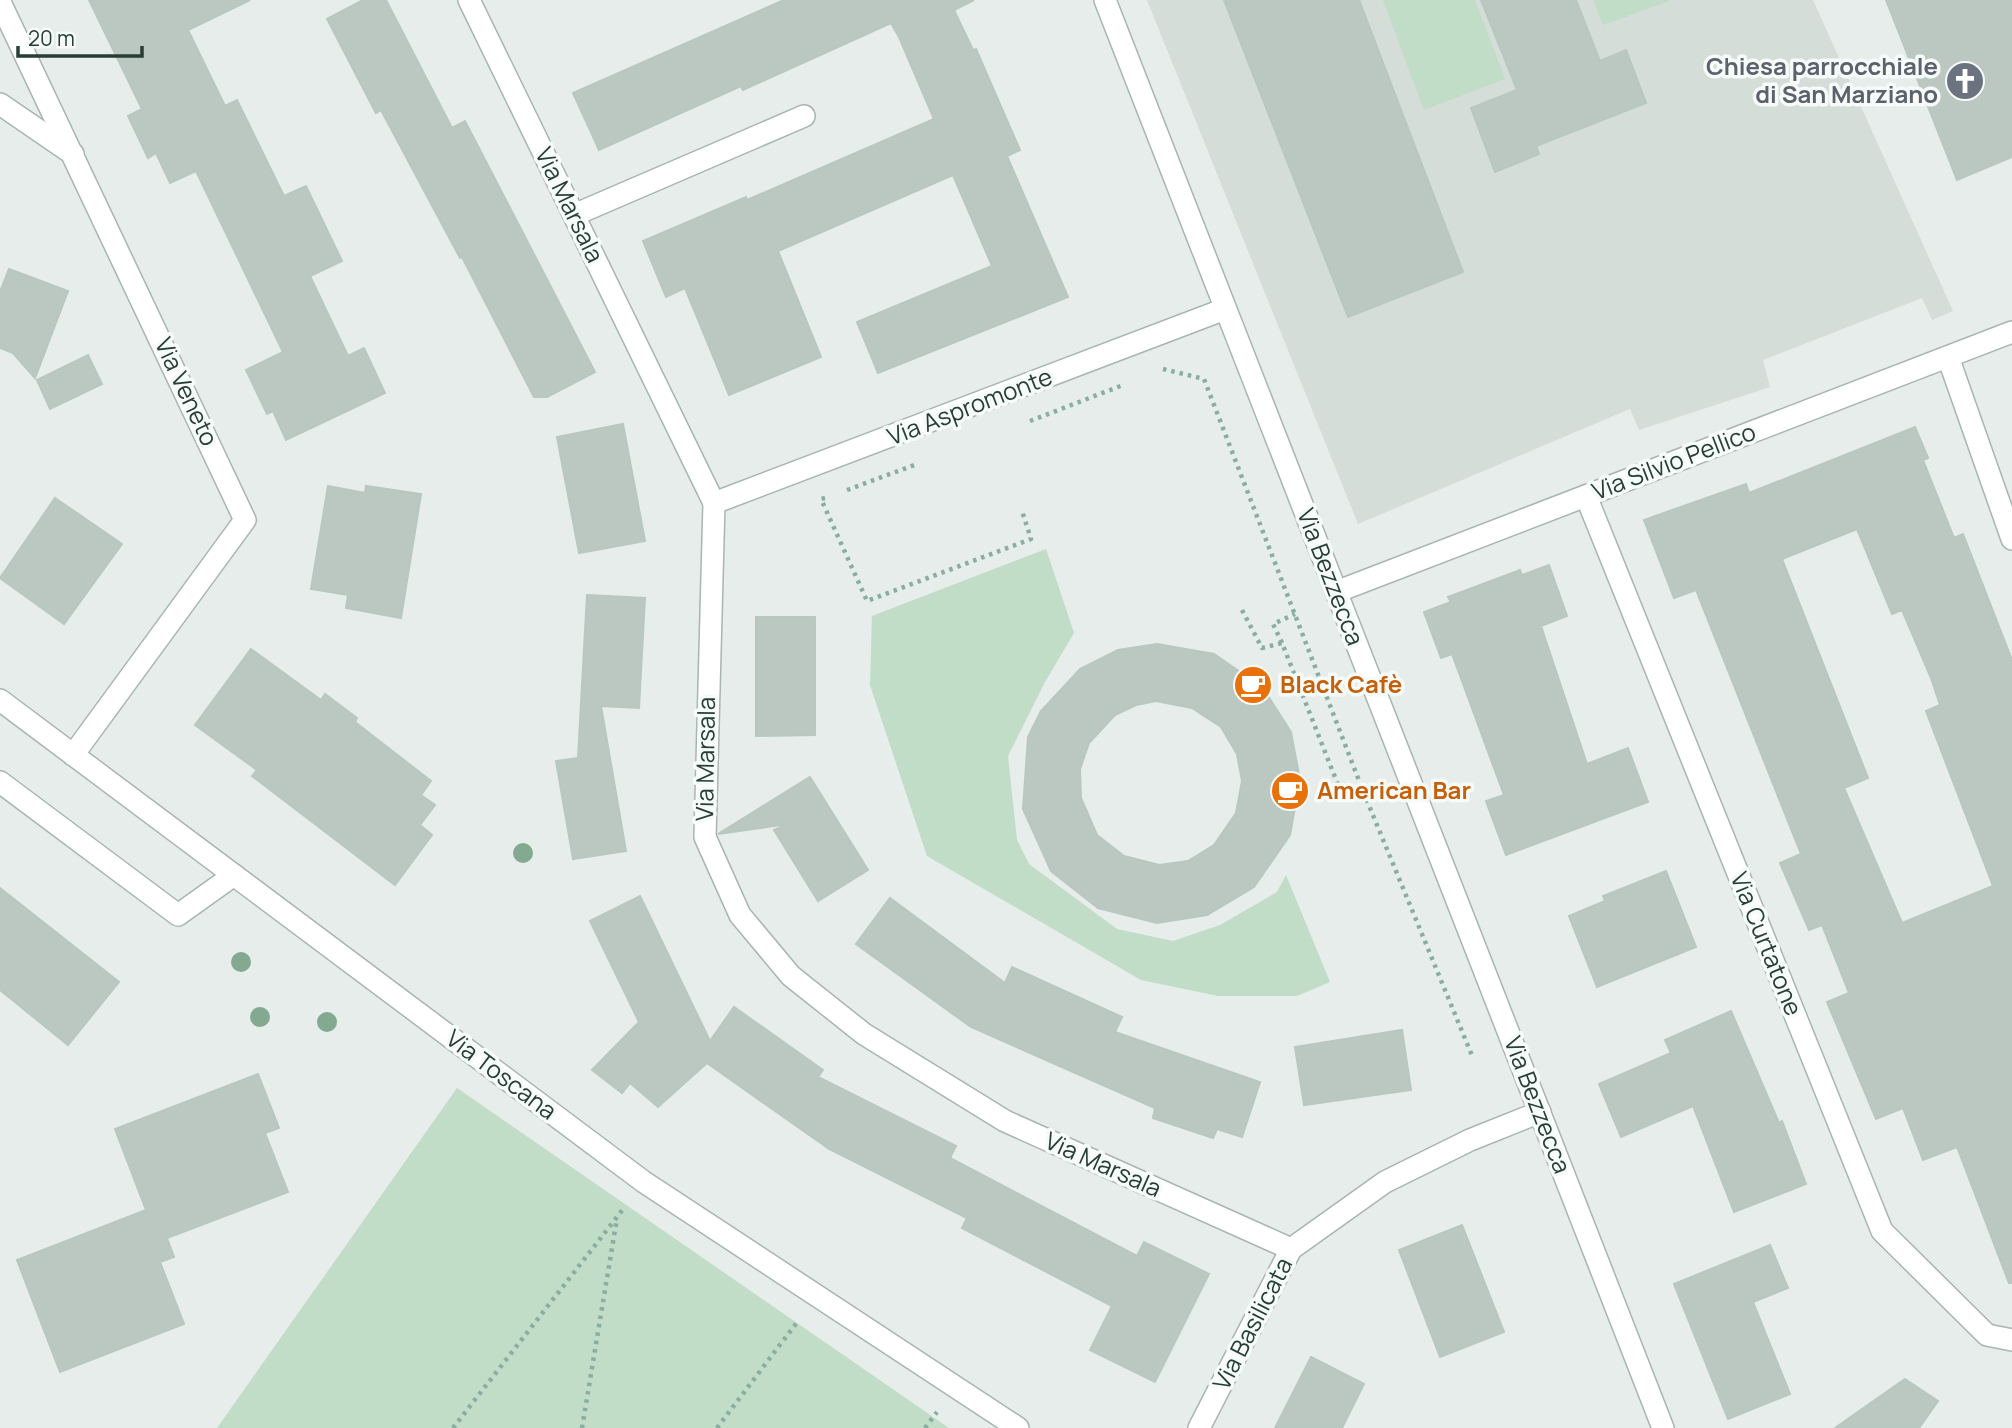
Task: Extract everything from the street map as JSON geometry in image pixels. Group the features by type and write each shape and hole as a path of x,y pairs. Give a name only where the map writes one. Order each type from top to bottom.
{"street":[{"name":"Via Marsala","path":"469,0 714,503 705,837 740,915 791,976 864,1034 1005,1121 1291,1249"},
{"name":"Via Bezzecca","path":"1105,0 1663,1428"},
{"name":"Via Veneto","path":"0,2 245,520 73,755"},
{"path":"0,104 74,155"},
{"path":"574,215 804,116"},
{"name":"Via Aspromonte","path":"714,503 1225,309"},
{"name":"Via Silvio Pellico","path":"1336,592 2012,332"},
{"path":"1948,357 2012,539"},
{"name":"Via Curtatone","path":"1586,496 1882,1231 1987,1335 2012,1340"},
{"name":"Via Toscana","path":"0,701 644,1182 1018,1428"},
{"path":"0,782 178,915 234,875"},
{"name":"Via Basilicata","path":"1199,1428 1291,1249 1385,1182 1470,1140 1540,1112"}],"path":[{"path":"1150,374 1163,368 1204,379 1363,791 1473,1058"},
{"path":"1026,422 1126,384"},
{"path":"844,491 929,459"},
{"path":"833,495 821,499 867,601 1031,539 1021,511"},
{"path":"1242,610 1262,648 1282,643"},
{"path":"1295,614 1273,624 1344,800 1363,791"},
{"path":"453,1428 644,1182"},
{"path":"582,1428 617,1217"},
{"path":"717,1428 817,1295"}],"shaded area":[{"path":"1147,0 1813,0 1953,311 1932,320 1922,298 1763,360 1770,387 1639,430 1630,409 1358,524"}],"green space":[{"path":"1383,0 1475,0 1505,79 1424,110"},
{"path":"1593,0 1672,0 1603,25"},
{"path":"1046,549 1074,633 1045,682 1008,756 1017,840 1029,864 1117,929 1173,941 1220,925 1277,892 1286,875 1330,982 1297,996 1218,996 1141,980 927,856 870,685 872,616"},
{"path":"457,1088 949,1428 217,1428"}],"building":[{"path":"89,0 250,0 188,30 225,106 237,100 284,196 306,186 342,261 310,276 348,356 364,348 385,393 286,440 273,411 267,414 246,370 283,352 196,171 170,183 156,153 148,158 128,116 142,109"},
{"path":"363,0 386,0 452,128 465,121 595,372 547,397 534,397 462,257 460,258 381,110 376,113 327,19"},
{"path":"784,0 974,0 954,10 973,50 976,49 1020,150 1007,156 1068,297 878,373 857,322 992,266 953,175 778,251 821,357 729,395 685,288 666,297 643,241 746,197 747,200 934,119 899,37 891,23 743,90 741,86 599,150 573,93"},
{"path":"1224,0 1359,0 1463,272 1348,317"},
{"path":"1481,0 1576,0 1600,61 1626,50 1646,103 1536,146 1539,154 1495,172 1471,108 1517,90"},
{"name":"Chiesa parrocchiale di San Marziano","path":"1886,0 2012,0 2012,157 1957,180"},
{"path":"9,269 68,291 35,378 13,353 0,348 0,292"},
{"path":"88,355 102,384 50,409 37,380"},
{"path":"623,424 645,541 579,553 557,437"},
{"path":"1915,427 1928,458 1923,460 1954,538 1963,534 2012,660 2012,1283 2009,1283 1957,1147 1923,1160 1903,1108 1876,1119 1827,1002 1849,993 1822,925 1809,930 1780,863 1801,854 1696,590 1674,598 1644,520 1746,484 1749,493","holes":["1857,529 1892,614 1902,610 1931,678 1940,705 1926,711 1993,886 1902,923 1844,788 1868,778 1782,559"]},
{"path":"328,486 365,493 366,486 421,494 401,618 346,608 348,595 311,589"},
{"path":"55,498 122,544 64,624 0,578"},
{"path":"1549,565 1567,616 1541,626 1587,764 1628,748 1648,802 1506,855 1486,801 1504,795 1452,654 1441,658 1424,612 1451,602 1448,597 1520,570 1522,575"},
{"path":"587,595 645,598 639,708 601,706 626,851 573,859 556,761 578,758"},
{"path":"756,617 815,617 815,735 756,736"},
{"path":"1157,644 1214,654 1263,688 1291,732 1300,780 1290,835 1254,887 1207,915 1157,923 1098,908 1051,871 1023,809 1028,737 1041,711 1080,669 1118,650","holes":["1156,701 1192,708 1221,727 1237,754 1242,781 1236,813 1214,845 1188,861 1159,865 1124,856 1097,835 1081,798 1080,769 1089,743 1115,715 1136,705"]},
{"path":"251,649 321,700 325,694 357,718 355,722 431,781 421,795 435,805 420,825 432,835 395,885 252,776 257,770 195,725"},
{"path":"810,777 868,870 818,901 774,830 788,824 718,834"},
{"path":"1666,871 1696,947 1597,987 1569,916 1605,901 1603,896"},
{"path":"0,888 119,982 68,1045 0,990"},
{"path":"640,896 710,1041 734,1007 823,1070 818,1077 956,1146 950,1158 1137,1256 1144,1242 1209,1274 1155,1382 1090,1350 1112,1306 962,1228 967,1218 829,1149 707,1063 658,1107 630,1083 622,1093 592,1070 639,1022 590,921"},
{"path":"890,898 1005,983 1012,967 1122,1017 1115,1032 1260,1082 1242,1137 1217,1129 1213,1138 1153,1118 1155,1108 971,1027 856,944"},
{"path":"1731,1011 1779,1123 1782,1121 1806,1184 1734,1212 1693,1106 1621,1137 1599,1084 1671,1053 1665,1040"},
{"path":"1402,1030 1411,1090 1304,1105 1295,1047"},
{"path":"258,1074 279,1128 265,1133 288,1192 167,1238 174,1257 160,1262 184,1324 60,1372 17,1260 146,1210 115,1129"},
{"path":"1462,1225 1504,1332 1440,1357 1399,1250"},
{"path":"1770,1245 1788,1288 1753,1302 1790,1394 1728,1419 1674,1284"},
{"path":"1311,1357 1364,1384 1342,1428 1275,1428"},
{"path":"1905,1379 1938,1401 1919,1428 1835,1428"}],"place":[{"name":"Chiesa parrocchiale di San Marziano","path":"1965,81"},
{"name":"Black Cafè","path":"1253,685"},
{"name":"American Bar","path":"1290,791"}]}
